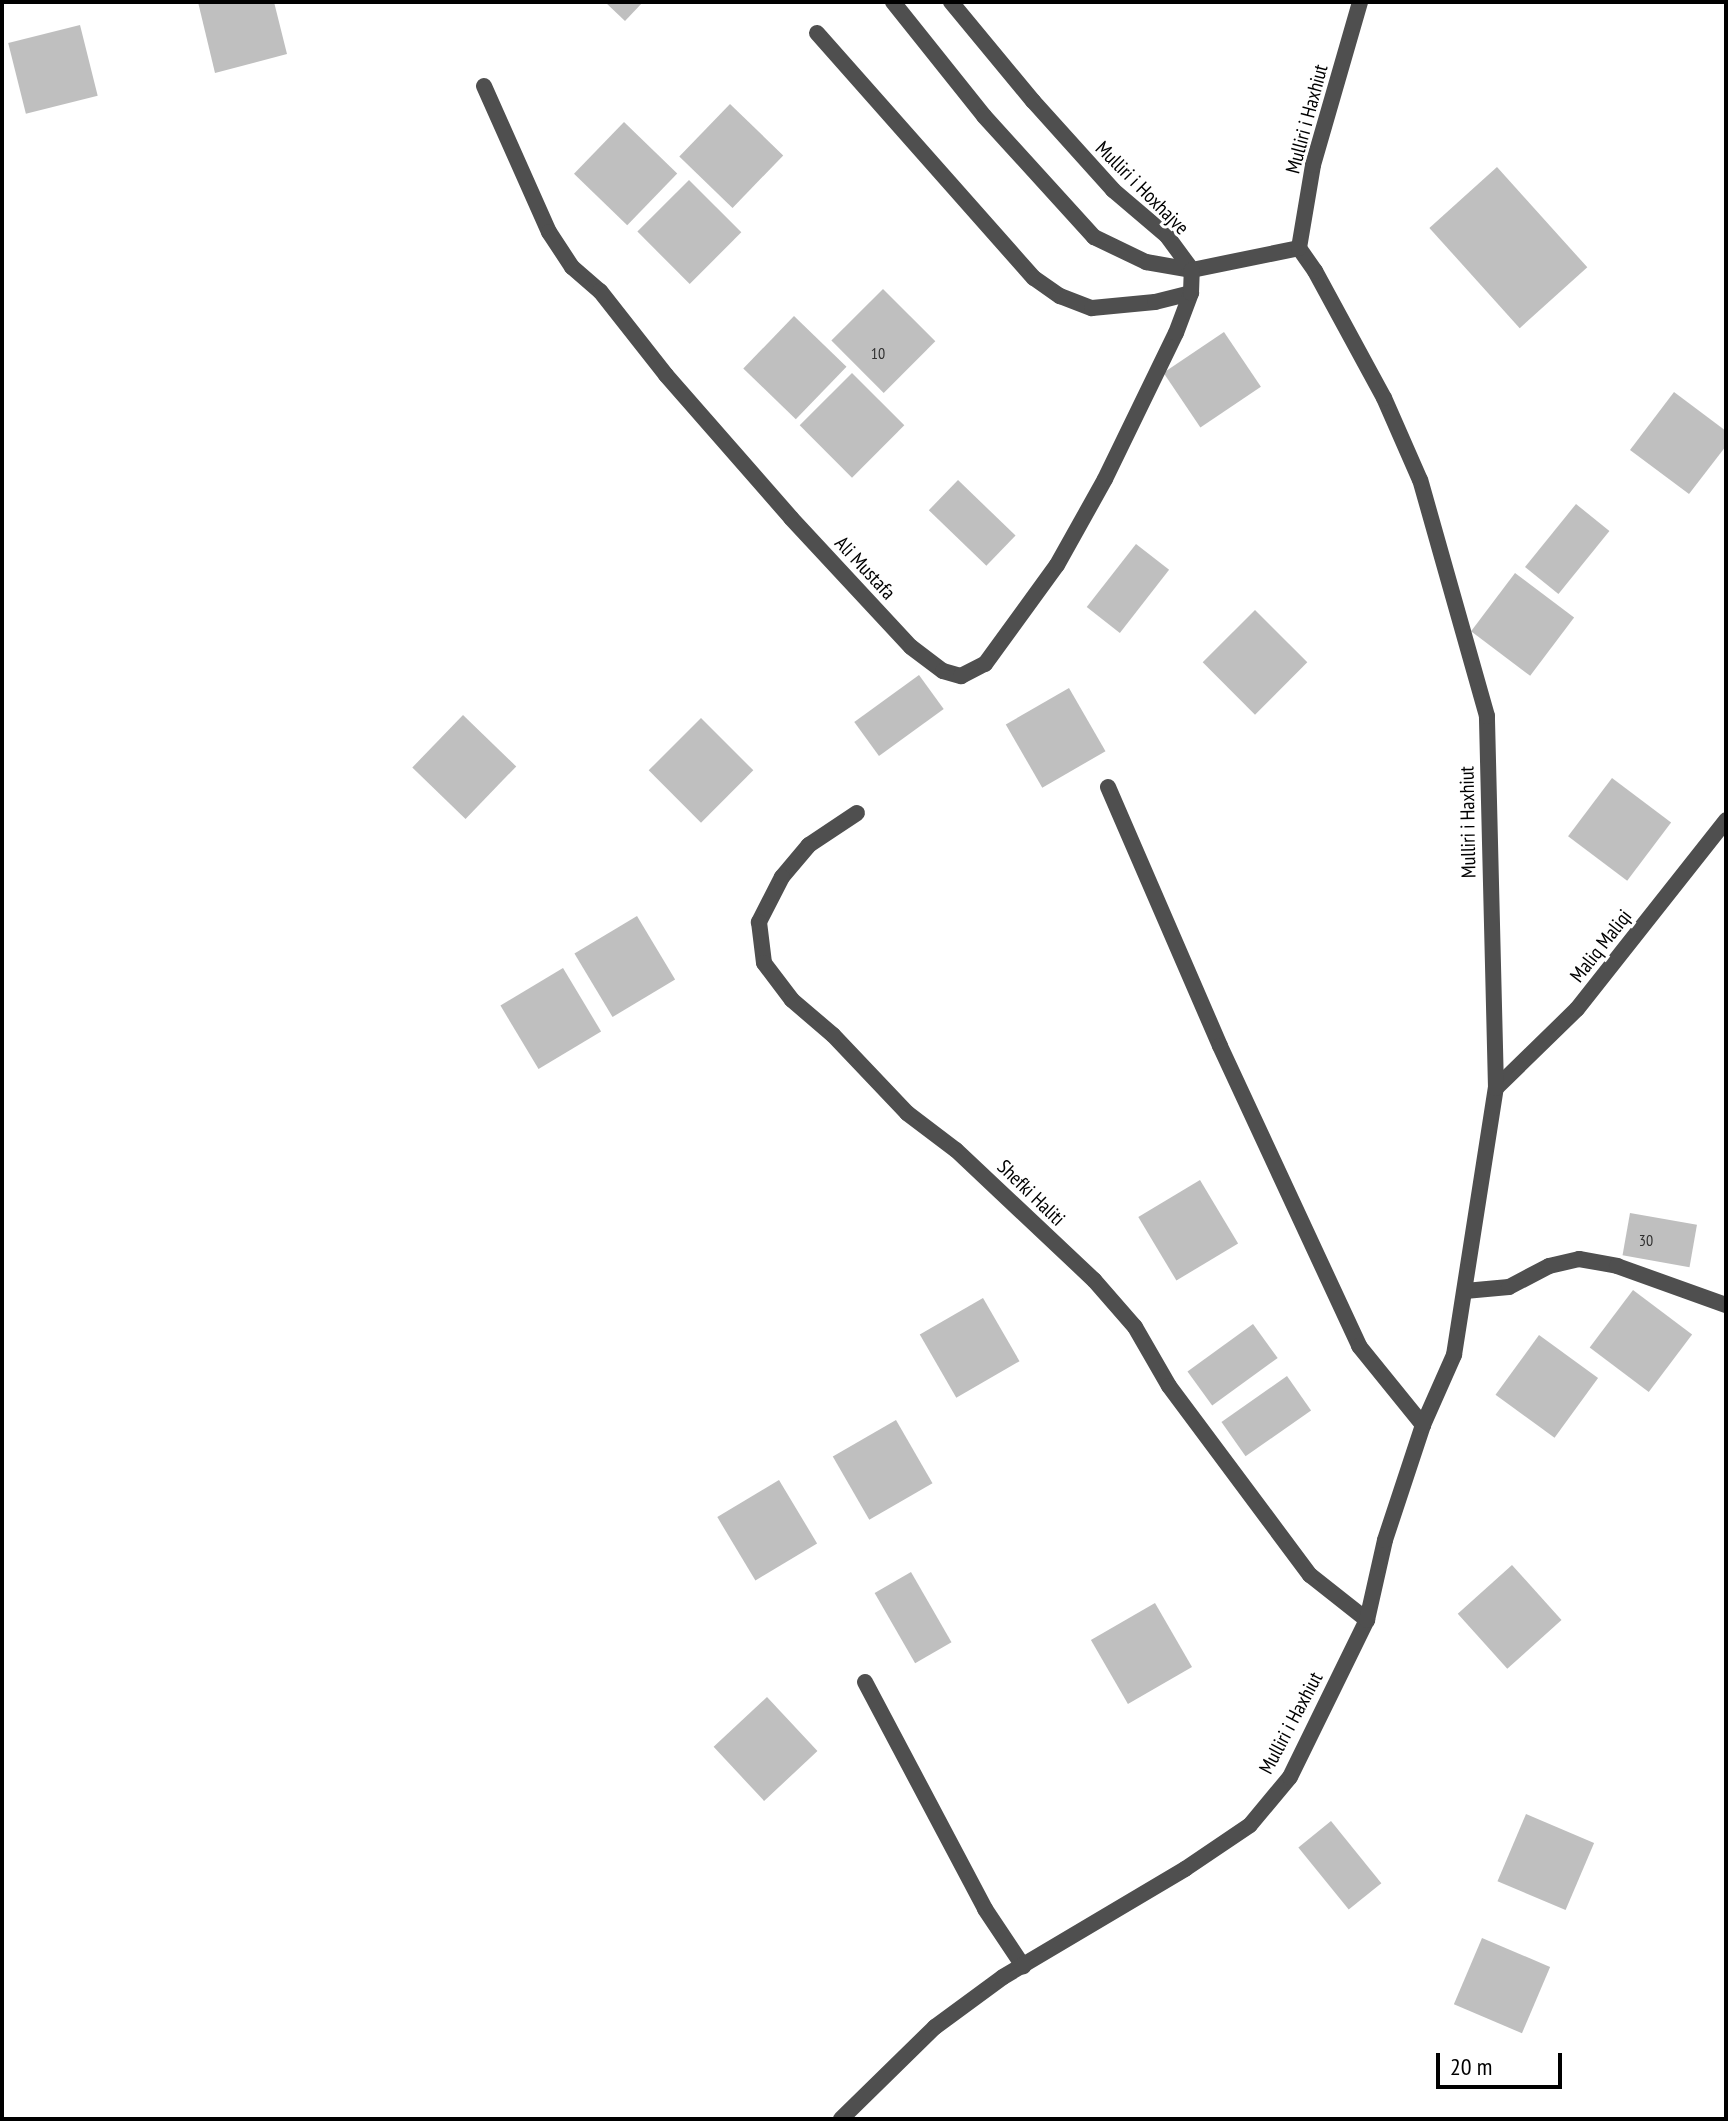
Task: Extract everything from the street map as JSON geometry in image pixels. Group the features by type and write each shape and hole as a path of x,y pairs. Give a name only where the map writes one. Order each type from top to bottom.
{"street":[{"name":"Mulliri i Hoxhajve","path":"893,2 984,116 1094,237 1146,262 1192,270"},
{"name":"Mulliri i Hoxhajve","path":"951,2 1113,190 1167,236 1192,270"},
{"name":"Mulliri i Haxhiut","path":"841,2119 935,2027 1023,1966 1185,1869 1250,1825 1290,1777 1367,1620 1385,1540 1423,1425 1454,1355 1496,1088 1487,716 1420,480 1384,398 1315,271 1299,248 1313,165 1360,2"},
{"path":"817,33 1034,278 1060,296 1092,308 1140,304 1191,293"},
{"name":"Ali Mustafa","path":"484,86 549,232 572,267 600,291 687,399 900,635 943,671 952,674 961,676 985,664 1057,565 1111,466 1191,293 1192,270"},
{"path":"1192,270 1299,248"},
{"path":"1108,787 1220,1046 1359,1346 1423,1425"},
{"name":"Shefki Haliti","path":"857,813 809,845 782,877 759,922 764,963 792,1000 833,1035 897,1103 956,1150 1094,1280 1135,1327 1169,1386 1310,1575 1367,1620"},
{"name":"Maliq Maliqi","path":"1496,1088 1577,1009 1726,820"},
{"path":"1465,1291 1509,1287 1549,1266 1579,1259 1617,1266 1726,1305"},
{"path":"865,1682 985,1909 1023,1966"}],"building":[{"path":"198,2 274,2 287,54 215,73"},
{"path":"605,2 643,2 625,21"},
{"path":"80,25 98,96 26,114 8,43"},
{"path":"730,104 783,155 733,208 679,157"},
{"path":"624,122 677,173 627,225 574,174"},
{"path":"1497,167 1587,267 1520,328 1429,228"},
{"path":"689,180 741,232 690,284 637,232"},
{"path":"883,289 935,341 884,393 831,341"},
{"path":"794,316 847,367 796,419 743,369"},
{"path":"1224,332 1261,387 1200,428 1163,373"},
{"path":"852,373 904,425 852,478 800,425"},
{"path":"1674,392 1726,431 1726,446 1689,494 1630,450"},
{"path":"958,480 1016,536 986,566 929,510"},
{"path":"1576,504 1609,531 1558,594 1525,567"},
{"path":"1136,544 1169,570 1120,633 1087,607"},
{"path":"1515,573 1574,618 1530,676 1471,631"},
{"path":"1255,610 1307,662 1255,715 1203,662"},
{"path":"919,675 944,709 879,756 854,722"},
{"path":"1069,688 1106,751 1042,788 1006,724"},
{"path":"463,715 516,766 466,819 412,768"},
{"path":"701,718 753,770 701,823 649,770"},
{"path":"1612,778 1671,823 1627,881 1568,836"},
{"path":"637,916 675,979 613,1017 574,954"},
{"path":"563,968 601,1031 539,1069 500,1006"},
{"path":"1200,1180 1238,1243 1176,1281 1138,1217"},
{"path":"1630,1213 1697,1225 1690,1267 1623,1255"},
{"path":"1633,1290 1692,1335 1649,1392 1590,1348"},
{"path":"983,1298 1019,1361 956,1398 920,1334"},
{"path":"1253,1324 1278,1358 1212,1406 1187,1372"},
{"path":"1539,1335 1598,1378 1555,1438 1496,1395"},
{"path":"1287,1376 1311,1410 1246,1456 1221,1422"},
{"path":"896,1420 933,1483 869,1520 833,1456"},
{"path":"779,1480 817,1543 755,1581 717,1517"},
{"path":"1512,1565 1562,1620 1507,1669 1458,1614"},
{"path":"911,1572 952,1642 915,1663 875,1593"},
{"path":"1155,1603 1192,1667 1128,1704 1091,1640"},
{"path":"767,1697 817,1751 764,1801 714,1747"},
{"path":"1526,1814 1594,1843 1566,1910 1497,1881"},
{"path":"1331,1821 1381,1883 1349,1910 1298,1847"},
{"path":"1482,1938 1550,1967 1522,2033 1454,2004"}]}
